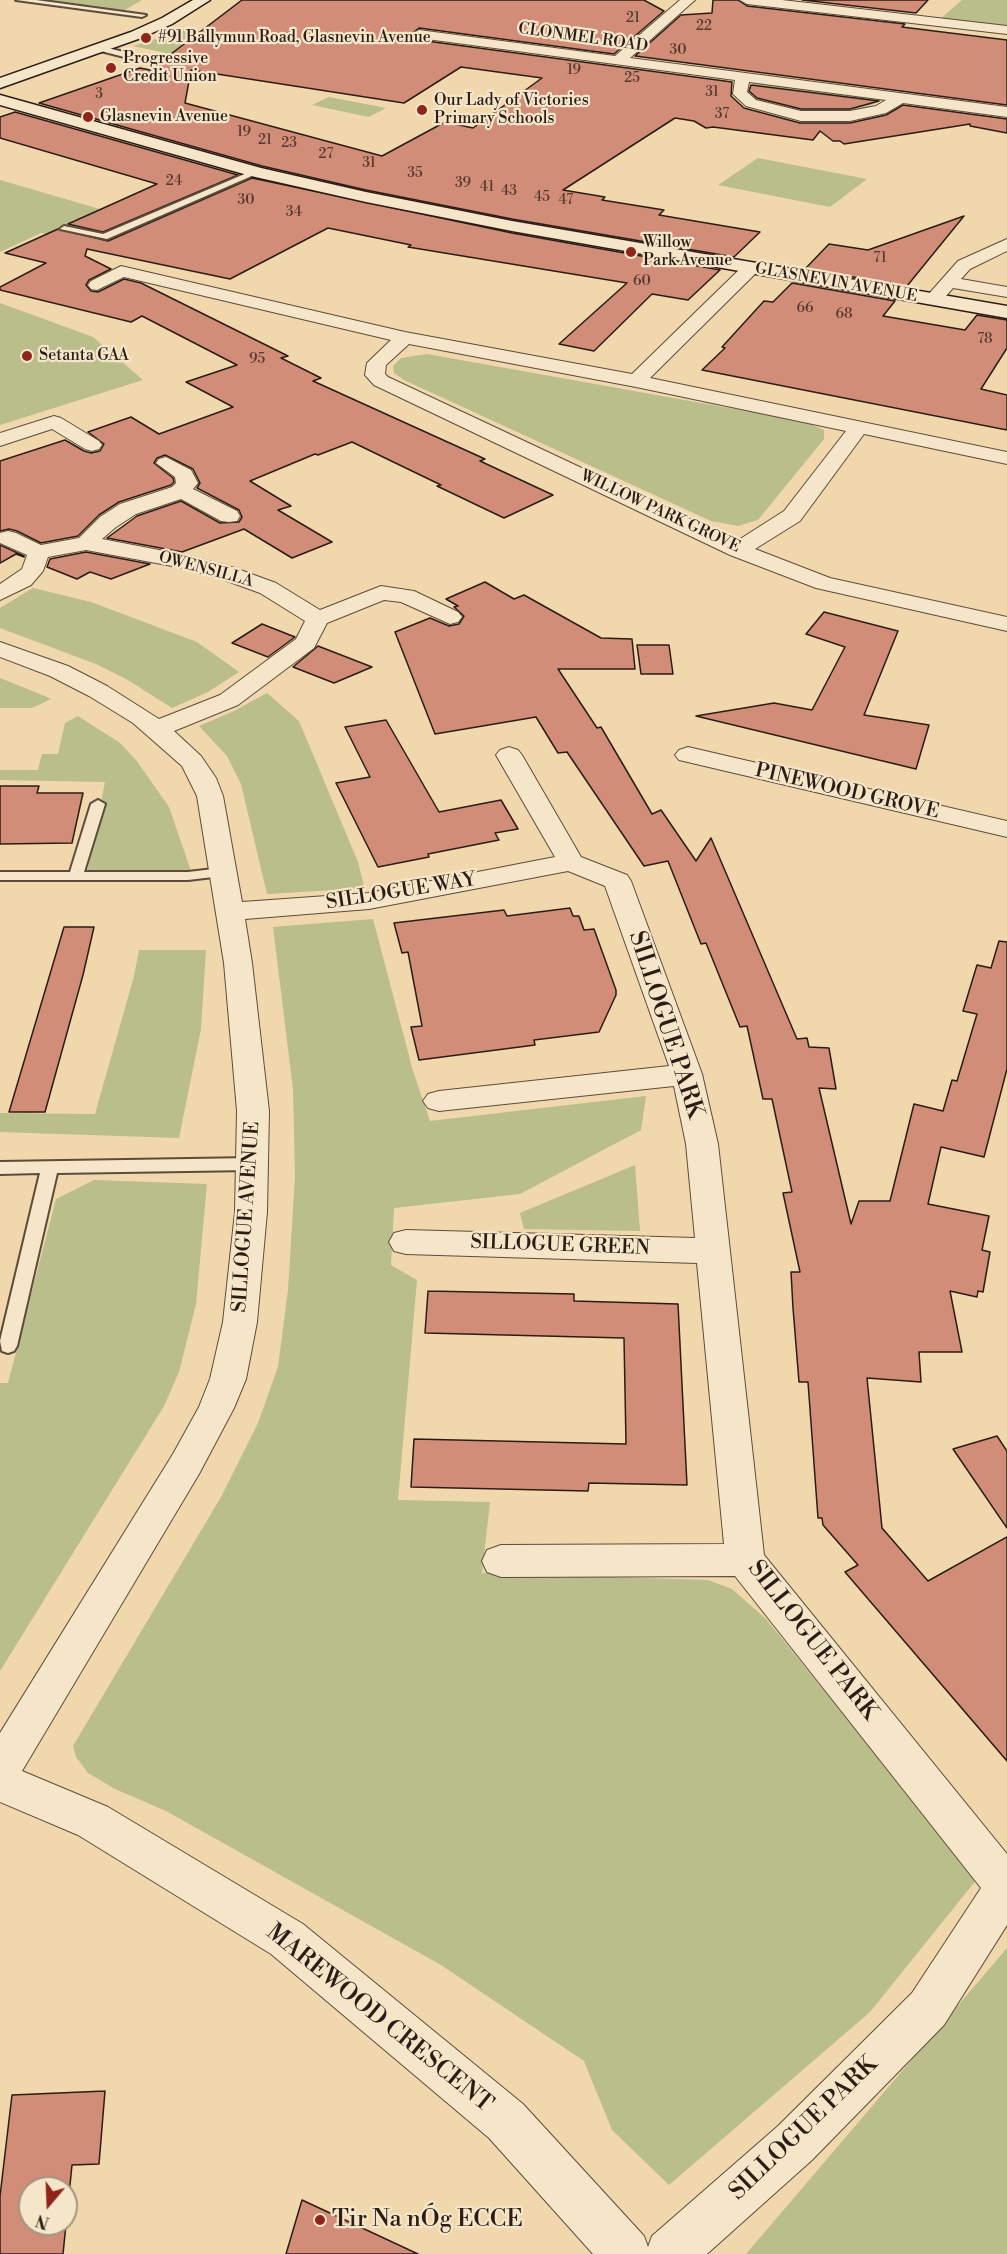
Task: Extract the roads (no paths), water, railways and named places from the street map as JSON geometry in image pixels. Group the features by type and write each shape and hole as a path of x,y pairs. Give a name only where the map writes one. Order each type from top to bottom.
{"main road":[{"path":"33,55 162,23 203,0"},
{"path":"0,84 156,9"},
{"name":"GLASNEVIN AVENUE","path":"0,100 257,172 437,211 1007,312"}],"street":[{"path":"619,60 688,0"},
{"path":"747,0 1007,30"},
{"path":"931,21 945,7"},
{"name":"CLONMEL ROAD","path":"418,34 1007,112"},
{"path":"743,78 739,89 740,94 751,103 801,116 850,116 881,110 901,98"},
{"path":"933,300 964,265 1007,244"},
{"path":"636,381 751,268"},
{"path":"97,285 121,271 405,338 636,381 1007,458"},
{"path":"949,282 1007,292"},
{"name":"WILLOW PARK GROVE","path":"405,338 377,363 375,375 381,381 738,550 824,583 1007,624"},
{"path":"0,440 54,422 92,445"},
{"path":"738,550 792,516 859,428"},
{"path":"166,463 183,474 186,483 180,492"},
{"path":"87,543 108,522 128,509 180,492 191,495 229,516"},
{"path":"0,593 23,580 32,571 39,552 8,538"},
{"name":"OWENSILLA","path":"39,552 87,543 185,562 227,573 268,588 318,619"},
{"path":"156,729 229,700 306,643 318,619 381,593 406,596 450,617"},
{"name":"SILLOGUE AVENUE","path":"0,649 58,671 98,691 156,729 192,761 203,778 210,796 238,963 253,1111 251,1212 240,1322 228,1379 216,1408 186,1464 0,1770"},
{"path":"509,755 571,862"},
{"name":"PINEWOOD GROVE","path":"688,755 1007,829"},
{"name":"SILLOGUE WAY","path":"229,912 369,901 571,862"},
{"name":"SILLOGUE PARK","path":"571,862 617,881 687,1074 702,1144 745,1560 999,1876 1004,1891 927,2009 795,2143 670,2254"},
{"path":"440,1101 687,1074"},
{"name":"SILLOGUE GREEN","path":"406,1242 714,1251"},
{"path":"501,1561 745,1560"},
{"name":"MAREWOOD CRESCENT","path":"0,1782 93,1821 287,1940 506,2121 626,2254"}],"lane":[{"path":"19,0 142,15"},
{"path":"103,36 140,59"},
{"path":"64,229 104,237 257,172"},
{"path":"76,876 98,804"},
{"path":"0,876 188,876 222,872"},
{"path":"0,1168 252,1164"},
{"path":"8,1346 49,1169"}],"place":[{"name":"#91 Ballymun Road, Glasnevin Avenue","path":"146,38"},
{"name":"Progressive Credit Union","path":"111,68"},
{"name":"Our Lady of Victories Primary Schools","path":"422,110"},
{"name":"Glasnevin Avenue","path":"88,117"},
{"name":"Willow Park Avenue","path":"631,252"},
{"name":"Setanta GAA","path":"27,356"},
{"name":"Tir Na nÓg ECCE","path":"320,2220"}]}
